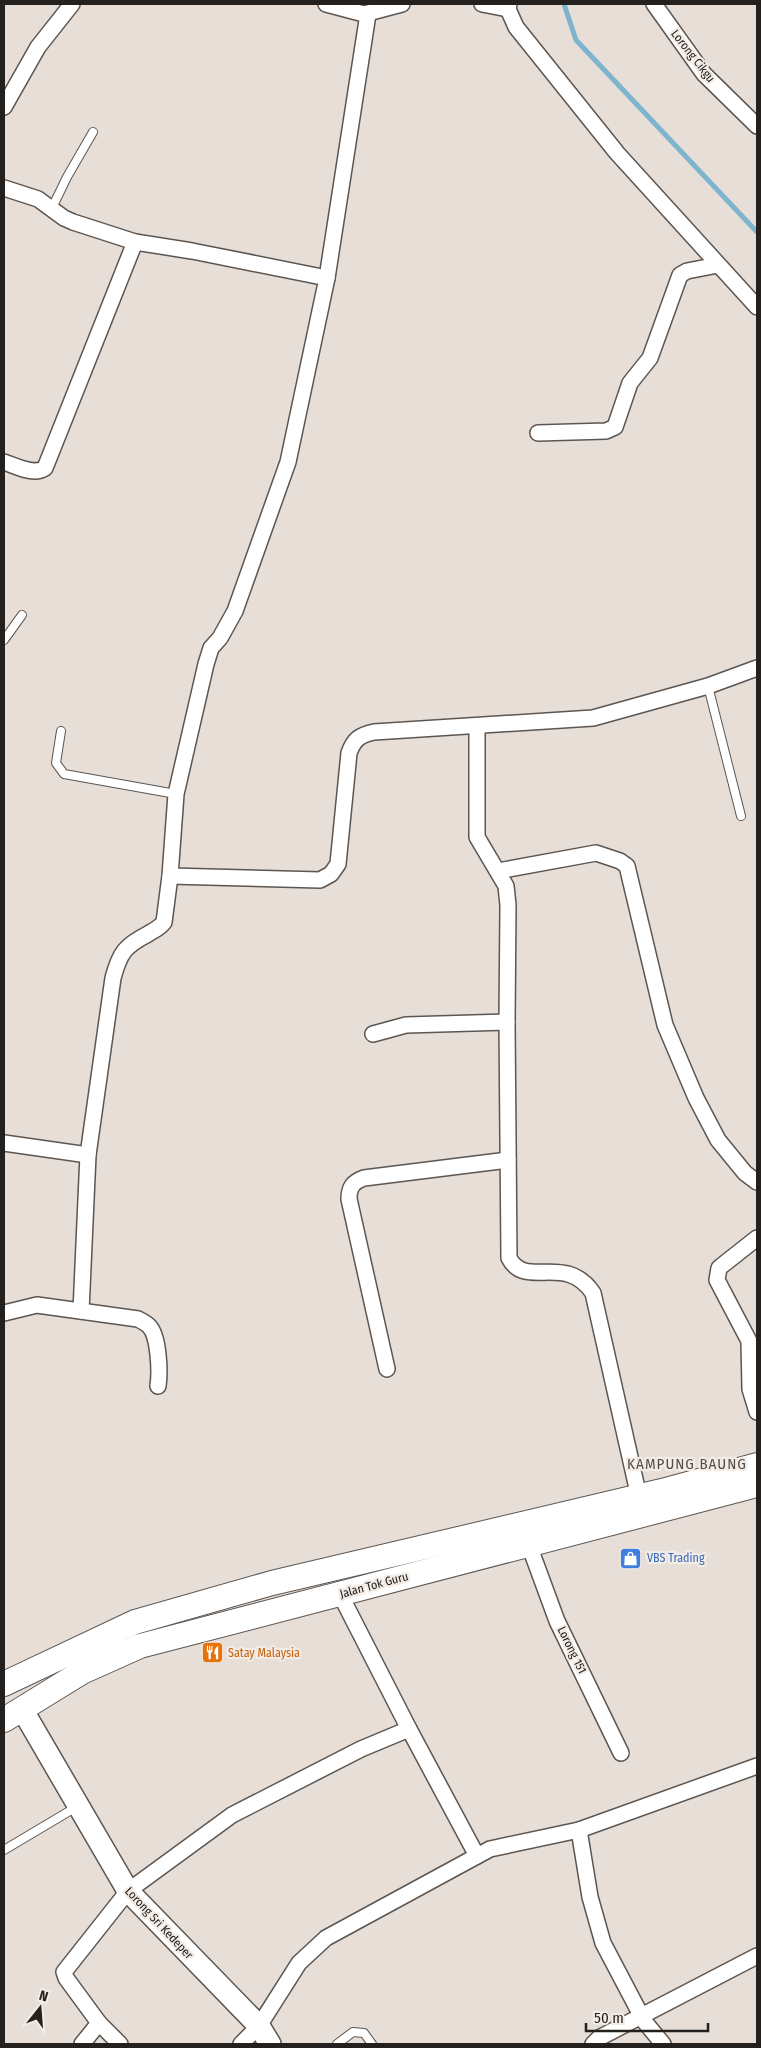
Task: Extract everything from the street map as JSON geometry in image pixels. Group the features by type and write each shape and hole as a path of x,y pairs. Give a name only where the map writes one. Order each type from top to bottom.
{"main road":[{"name":"Jalan Tok Guru","path":"4,1684 135,1622 272,1583 639,1496 757,1465"},
{"name":"Jalan Tok Guru","path":"13,1714 82,1672 140,1646 757,1485"}],"street":[{"path":"4,107 38,47 72,4"},
{"path":"326,4 371,11 402,4"},
{"path":"482,4 508,7 516,27 617,153 757,307"},
{"name":"Lorong Cikgu","path":"654,4 704,74 757,126"},
{"path":"81,1311 88,1156 113,978 118,959 124,949 161,927 164,922 170,876 176,794 208,656 211,648 220,638 235,611 288,462 327,278 371,11"},
{"path":"4,188 38,199 64,218 73,222 135,242 192,251 327,278"},
{"path":"4,462 37,472 45,468 135,242"},
{"path":"538,432 606,431 615,427 630,383 650,358 680,275 687,271 718,265"},
{"path":"170,876 320,880 331,874 338,864 350,752 356,739 362,735 374,732 593,718 708,686 757,668"},
{"path":"477,726 477,837 506,886 508,905 509,1258 514,1267 529,1273 562,1272 572,1274 588,1286 593,1293 639,1496"},
{"path":"498,871 596,853 620,860 627,866 664,1025 696,1098 718,1140 745,1173 757,1182"},
{"path":"372,1034 406,1025 507,1022"},
{"path":"4,1143 88,1156"},
{"path":"387,1369 349,1198 352,1185 364,1178 508,1160"},
{"path":"757,1238 719,1268 717,1280 749,1341 750,1389 757,1412"},
{"path":"4,1313 37,1305 138,1319 152,1330 160,1366 158,1386"},
{"name":"Lorong 151","path":"529,1545 558,1621 621,1753"},
{"path":"340,1594 409,1729 478,1856"},
{"name":"Lorong Sri Kedeper","path":"13,1714 79,1805 128,1891 265,2035"},
{"path":"120,2044 99,2023 66,1978 64,1972 128,1891 232,1815 361,1749 409,1729"},
{"path":"241,2044 265,2035 299,1963 326,1938 490,1849 579,1830 757,1766"},
{"path":"579,1830 590,1897 603,1943 642,2016 663,2044"},
{"path":"593,2044 600,2038 757,1956"},
{"path":"82,2044 99,2023"}],"lane":[{"path":"52,208 67,177 93,132"},
{"path":"4,640 22,615"},
{"path":"708,686 742,816"},
{"path":"61,731 56,763 64,774 176,794"},
{"path":"4,1850 79,1805"},
{"path":"337,2044 353,2032 364,2033 372,2044"}],"waterway":[{"path":"564,4 576,40 757,232"}],"place":[{"name":"VBS Trading","path":"631,1558"},
{"name":"Satay Malaysia","path":"212,1653"}],"district":[{"name":"KAMPUNG BAUNG","path":"687,1464"}]}
